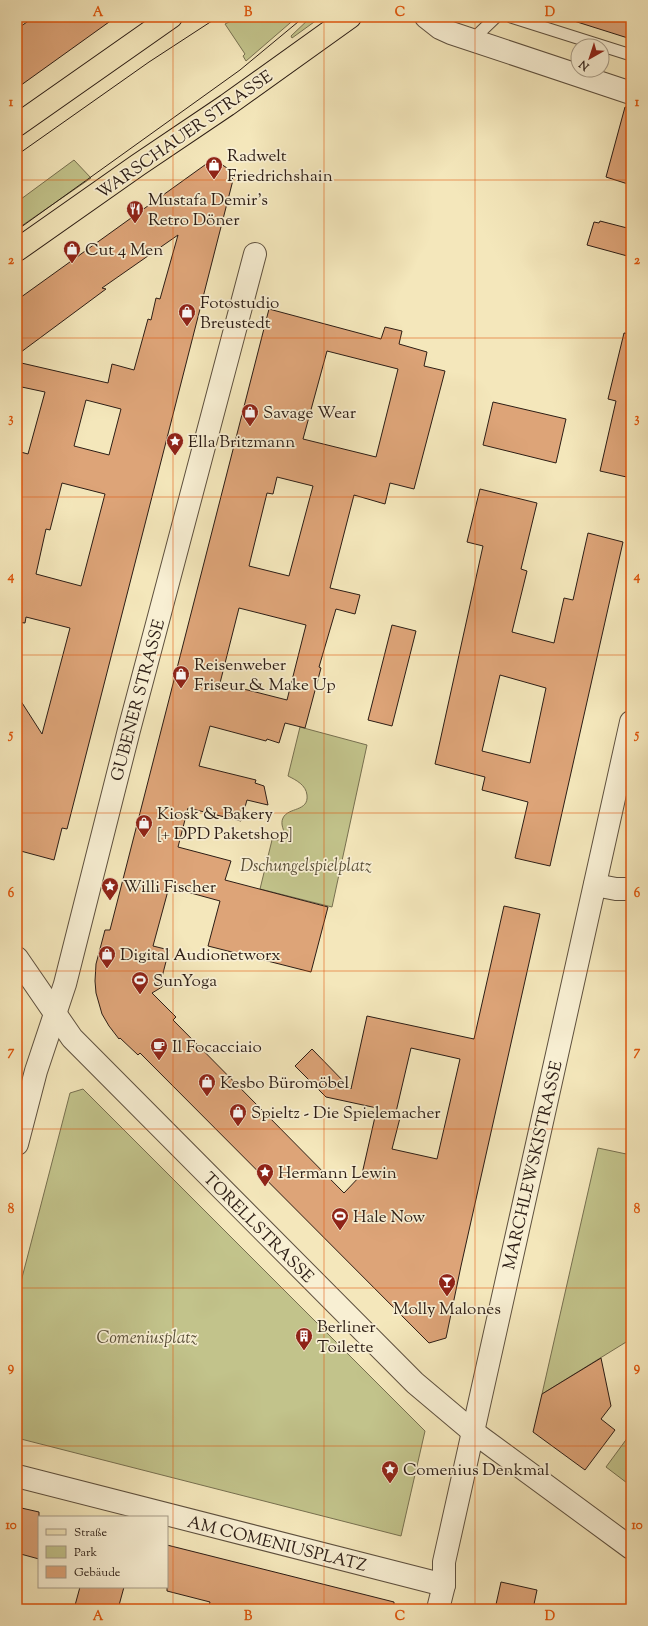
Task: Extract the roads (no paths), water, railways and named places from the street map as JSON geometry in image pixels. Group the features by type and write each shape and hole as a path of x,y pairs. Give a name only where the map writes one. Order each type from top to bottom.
{"main road":[{"path":"17,126 171,17"},
{"name":"WARSCHAUER STRASSE","path":"17,250 227,105 350,17"}],"street":[{"path":"426,17 440,28 472,40 631,93"},
{"name":"GUBENER STRASSE","path":"17,1144 36,1071 67,976 130,722 255,254"},
{"name":"MARCHLEWSKISTRASSE","path":"438,1609 444,1585 444,1562 472,1430 631,722"},
{"path":"595,885 616,889 631,889"},
{"name":"TORELLSTRASSE","path":"17,958 72,1038 415,1383 472,1430 631,1548"},
{"name":"AM COMENIUSPLATZ","path":"17,1476 444,1585"}],"lane":[{"path":"472,40 496,17"},
{"path":"511,17 631,55"}],"tram line":[{"path":"17,155 149,62 218,17"},
{"path":"17,230 240,70 304,17"}],"place":[{"name":"Radwelt Friedrichshain","path":"214,180"},
{"name":"Mustafa Demir's Retro Döner","path":"135,224"},
{"name":"Cut 4 Men","path":"72,264"},
{"name":"Fotostudio Breustedt","path":"187,327"},
{"name":"Savage Wear","path":"250,427"},
{"name":"Ella Britzmann","path":"175,456"},
{"name":"Reisenweber Friseur & Make Up","path":"181,689"},
{"name":"Kiosk & Bakery [+ DPD Paketshop]","path":"144,838"},
{"name":"Willi Fischer","path":"110,901"},
{"name":"Digital Audionetworx","path":"107,969"},
{"name":"SunYoga","path":"140,995"},
{"name":"Il Focacciaio","path":"159,1061"},
{"name":"Kesbo Büromöbel","path":"207,1097"},
{"name":"Spieltz - Die Spielemacher","path":"238,1127"},
{"name":"Hermann Lewin","path":"265,1187"},
{"name":"Hale Now","path":"340,1231"},
{"name":"Molly Malones","path":"447,1297"},
{"name":"Berliner Toilette","path":"304,1351"},
{"name":"Comenius Denkmal","path":"390,1484"}],"park label":[{"name":"Dschungelspielplatz","path":"306,865"},
{"name":"Comeniusplatz","path":"147,1337"}]}
